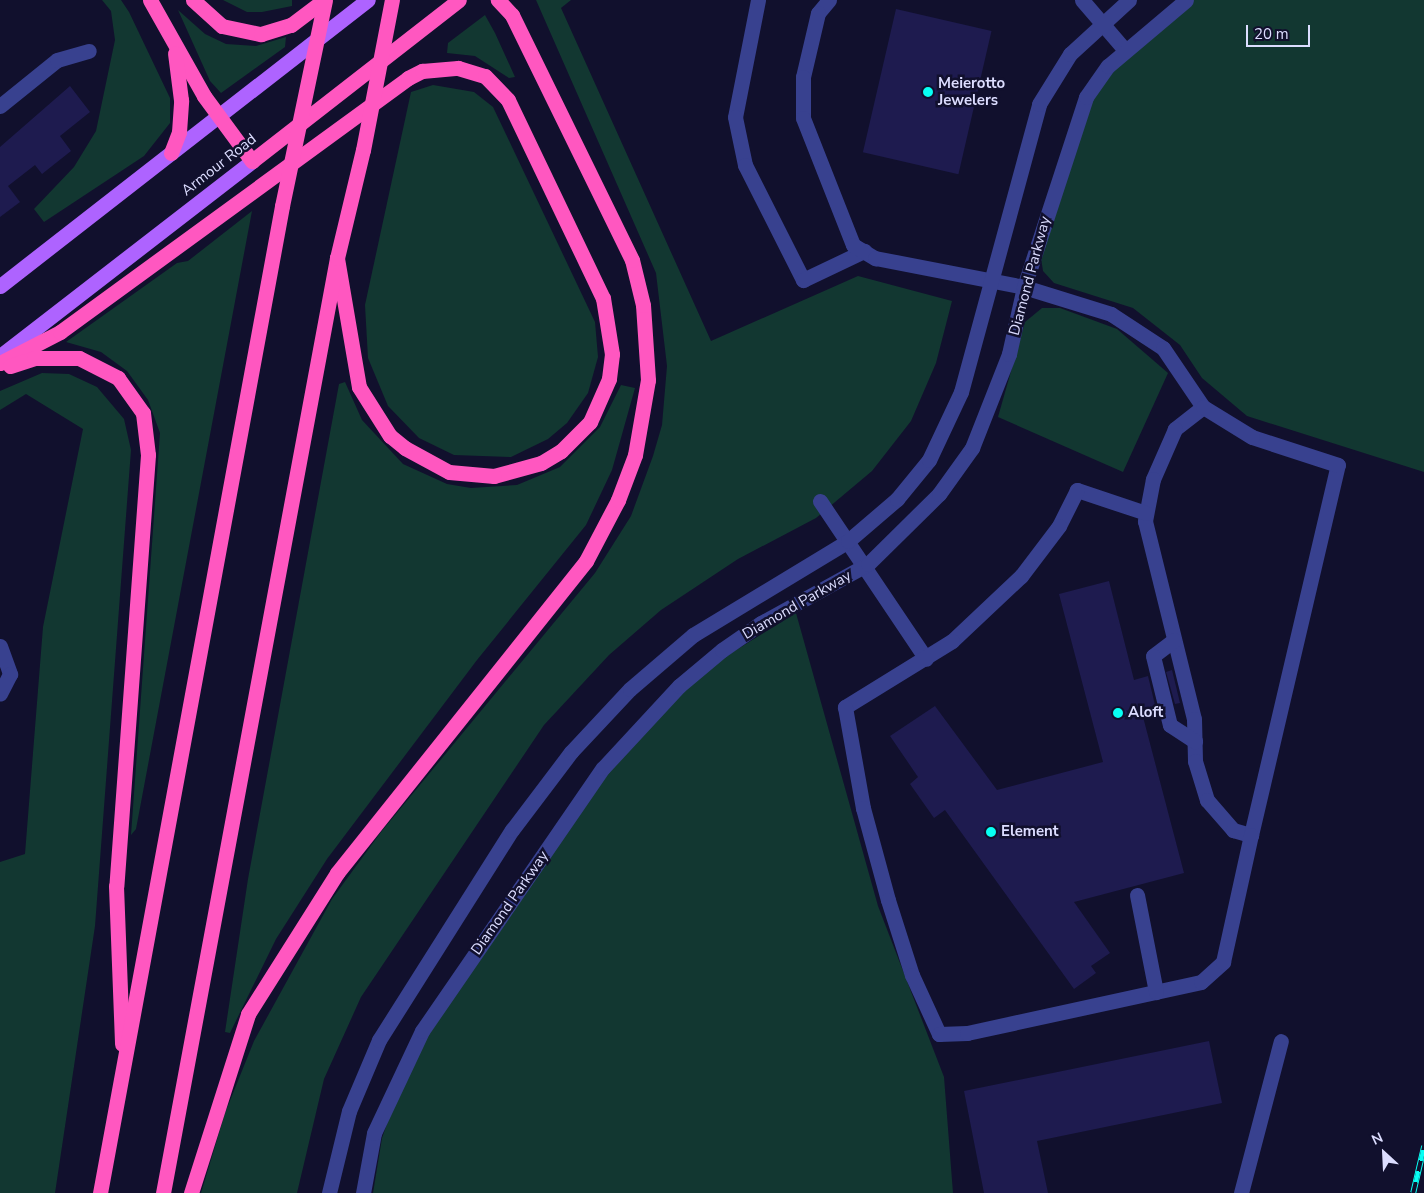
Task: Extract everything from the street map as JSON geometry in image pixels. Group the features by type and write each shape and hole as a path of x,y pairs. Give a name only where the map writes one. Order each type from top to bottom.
{"highway":[{"path":"150,0 174,46 218,117 252,161"},
{"path":"193,0 222,26 261,34 291,25 325,0"},
{"path":"100,1193 282,206 325,0"},
{"path":"163,1193 337,258 363,150 392,0"},
{"name":"Armour Road","path":"252,161 459,0"},
{"path":"191,1193 248,1014 337,873 586,561 618,500 635,454 648,380 643,305 632,260 512,15 498,0"},
{"path":"171,153 179,132 181,100 174,46"},
{"path":"0,363 60,332 408,78 422,71 458,68 485,76 508,100 604,298 612,354 609,379 590,422 562,451 541,463 494,476 449,472 405,448 390,436 359,387 337,258"},
{"path":"0,371 34,358 79,358 118,378 143,413 148,455 116,886 123,1072"}],"main road":[{"path":"0,286 368,0"},
{"name":"Armour Road","path":"0,356 252,161"}],"street":[{"path":"758,0 735,117 745,165 803,280 864,251"},
{"path":"829,0 818,13 803,77 803,118 840,218 853,245 874,258 1024,287 1111,314 1163,348 1203,407 1252,437 1338,465 1223,962 1201,982 967,1033 940,1034 912,975 888,900 863,808 845,707 926,659 952,641 1022,576 1058,526 1077,490 1146,513"},
{"path":"1082,0 1125,50"},
{"name":"Diamond Parkway","path":"329,1193 349,1110 379,1040 544,786 596,724 693,635 848,541 897,499 944,435 961,392 1039,104 1070,54 1101,23 1129,0"},
{"name":"Diamond Parkway","path":"363,1193 374,1132 422,1031 603,768 679,686 722,650 761,623 865,566 909,528 972,448 1009,354 1024,287 1077,119 1108,66 1186,0"},
{"path":"0,106 57,60 89,51"},
{"path":"1203,407 1175,429 1153,479 1146,513 1174,640 1194,719 1195,761 1207,800 1233,830 1251,835"},
{"path":"820,501 926,659"},
{"path":"1174,640 1152,656 1170,726 1195,741"},
{"path":"0,646 10,674 0,694"},
{"path":"1137,895 1156,992"},
{"path":"1241,1193 1281,1041"}],"green space":[{"path":"102,0 121,0 129,12 170,98 170,123 144,156 44,222 34,209 74,167 96,131 115,40 111,11"},
{"path":"223,0 292,0 292,6 262,12 247,12"},
{"path":"536,0 571,0 561,8 711,341 858,276 952,301 936,363 911,421 872,471 816,518 738,559 661,610 609,655 544,725 361,997 324,1079 297,1193 201,1193 225,1113 254,1041 332,899 381,832 595,573 631,516 662,425 667,366 656,273"},
{"path":"1193,0 1424,0 1424,472 1247,416 1202,378 1180,345 1133,308 1054,283 1043,271 1041,258 1077,122 1107,72"},
{"path":"178,10 205,34 226,44 256,46 286,37 285,47 221,93 210,81"},
{"path":"485,15 515,77 509,78 475,56 447,53 448,43"},
{"path":"433,85 474,92 493,107 595,322 598,357 588,393 567,423 548,439 511,457 454,455 419,438 388,406 368,358 365,305 411,92"},
{"path":"252,211 136,829 131,835 160,433 148,400 127,371 101,352 66,342 177,263 188,261"},
{"path":"1042,308 1060,308 1117,329 1168,373 1123,472 998,417 1025,322"},
{"path":"42,373 69,374 97,387 124,419 131,450 95,926 55,1193 0,1193 0,862 25,854 43,627 83,429 26,394 0,410 0,391"},
{"path":"345,382 362,420 403,464 447,484 471,488 517,485 560,467 600,427 621,385 635,388 612,470 586,525 477,660 327,859 276,939 230,1033 225,1032 248,879 339,384"},
{"path":"796,613 878,906 944,1077 953,1193 373,1193 382,1138 402,1081 437,1021 602,775 656,715 720,660"}],"building":[{"name":"Meierotto Jewelers","path":"896,9 991,31 958,174 863,152"},
{"path":"70,86 90,112 60,136 71,151 42,174 35,165 8,186 20,202 0,217 0,147"},
{"path":"1109,581 1134,680 1148,676 1156,709 1142,713 1184,873 1074,902 1110,953 1091,966 1096,973 1074,989 945,810 934,818 910,784 918,777 890,736 935,706 997,790 1103,762 1059,594"},
{"path":"1172,670 1180,703 1175,704 1166,672"},
{"path":"1209,1041 1222,1103 1037,1141 1048,1193 984,1193 964,1091"}],"railway":[{"path":"1413,1193 1424,1146"}],"place":[{"name":"Meierotto Jewelers","path":"928,92"},
{"name":"Aloft","path":"1118,713"},
{"name":"Element","path":"991,832"}]}
